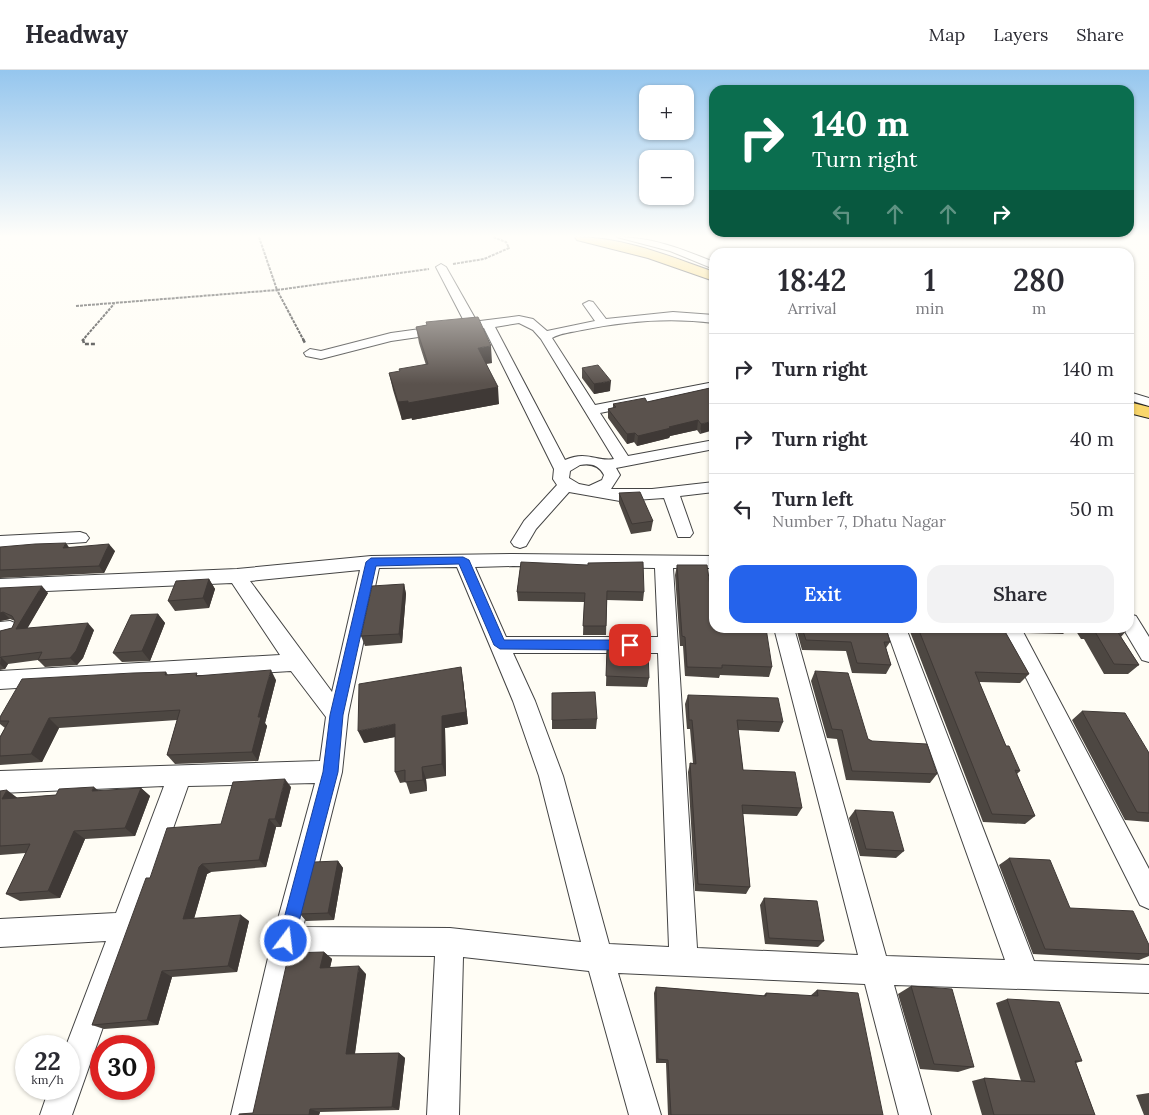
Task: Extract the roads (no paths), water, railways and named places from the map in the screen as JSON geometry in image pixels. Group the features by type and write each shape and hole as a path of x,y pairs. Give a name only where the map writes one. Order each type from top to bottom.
{"main road":[{"path":"1134,409 1149,414"}],"street":[{"path":"451,286 468,320 481,324 564,477 578,490 594,490 613,496 709,487"},
{"path":"590,304 603,323"},
{"path":"546,338 550,334 660,314 709,319"},
{"path":"310,353 321,355 390,337 481,324 516,320 528,321 540,328 624,462"},
{"path":"592,410 709,387"},
{"path":"1134,398 1149,402"},
{"path":"606,465 709,445"},
{"path":"520,542 574,461 582,459 599,461 611,469 611,480 608,484 594,490"},
{"path":"670,491 684,533"},
{"path":"0,542 80,538"},
{"path":"463,560 524,701 551,776 599,958 644,1115"},
{"path":"0,586 237,576 371,562 463,560 709,562"},
{"path":"664,560 684,962"},
{"path":"247,1115 286,941 330,772 337,715 371,562"},
{"path":"237,576 296,662 337,715"},
{"path":"1134,629 1147,649"},
{"path":"785,633 915,1115"},
{"path":"898,633 1026,975"},
{"path":"1013,633 1149,896"},
{"path":"500,645 667,645"},
{"path":"0,680 296,662"},
{"path":"0,782 180,775 330,772"},
{"path":"80,1050 180,775"},
{"path":"0,933 125,926"},
{"path":"286,941 450,942 599,958 1149,980"},
{"path":"444,1115 450,942"},
{"path":"56,1115 62,1100"}]}
